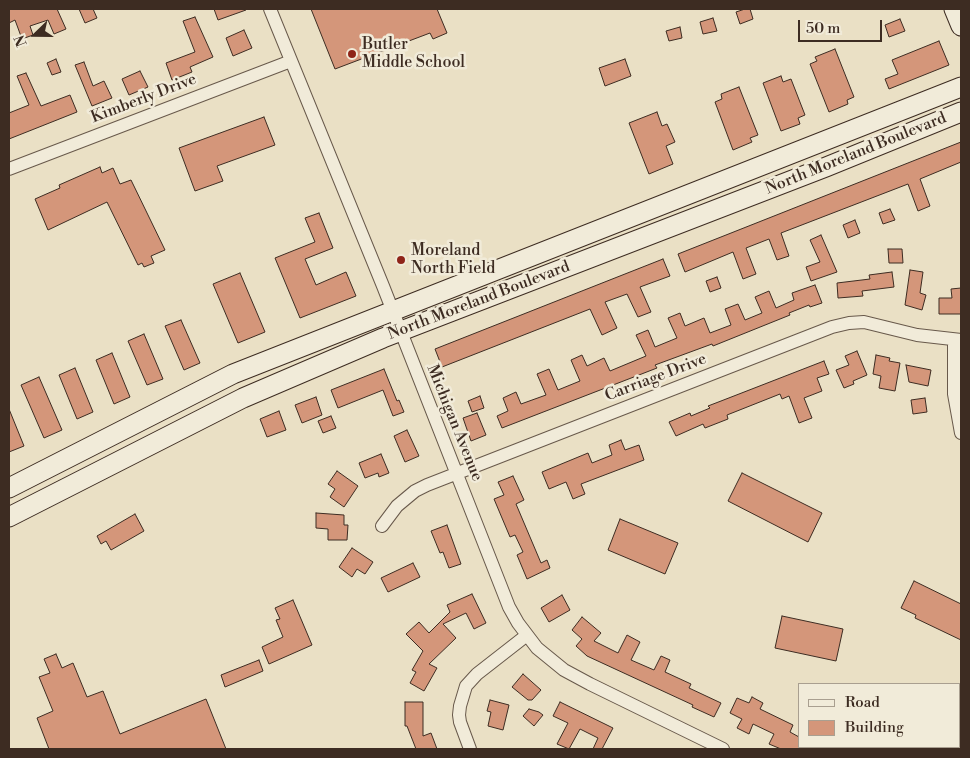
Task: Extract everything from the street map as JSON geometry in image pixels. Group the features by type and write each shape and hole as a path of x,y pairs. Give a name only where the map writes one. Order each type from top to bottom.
{"street":[{"name":"Michigan Avenue","path":"270,9 518,623 537,648 564,670 699,744 723,749"},
{"path":"954,9 961,26"},
{"name":"Kimberly Drive","path":"9,168 292,61"},
{"name":"North Moreland Boulevard","path":"9,488 228,376 961,87"},
{"path":"901,110 911,132"},
{"name":"North Moreland Boulevard","path":"9,517 243,398 337,358 961,112"},
{"path":"464,283 472,304"},
{"name":"Carriage Drive","path":"382,526 396,506 415,491 832,327 864,322 917,335 958,340"},
{"path":"328,335 337,358"},
{"path":"958,340 954,394 961,432"},
{"path":"470,749 459,715 466,686 477,674 527,634"}],"building":[{"path":"9,9 57,9 66,29 54,34 48,20 30,26 33,35 22,39 15,20 9,23"},
{"path":"79,9 93,9 97,18 85,23"},
{"path":"214,9 246,9 246,10 218,20"},
{"name":"Butler Middle School","path":"311,9 437,9 447,33 433,39 430,33 335,69"},
{"path":"750,9 753,19 740,24 736,12"},
{"path":"195,17 213,57 190,67 192,72 172,80 166,63 195,52 183,21"},
{"path":"713,18 717,31 703,34 700,22"},
{"path":"900,19 905,31 889,37 885,25"},
{"path":"680,27 682,38 669,41 666,31"},
{"path":"244,30 252,48 233,56 226,38"},
{"path":"939,41 949,65 889,89 885,79 898,74 892,60"},
{"path":"835,49 854,97 847,100 848,104 829,112 810,64 817,61 815,57"},
{"path":"56,59 61,72 52,75 47,63"},
{"path":"625,59 631,76 605,86 599,68"},
{"path":"84,62 93,86 104,81 112,98 92,106 75,65"},
{"path":"140,71 148,87 129,95 122,79"},
{"path":"26,73 41,106 70,95 77,112 9,139 9,113 29,105 17,76"},
{"path":"781,76 783,82 791,79 805,115 798,118 800,124 781,131 763,83"},
{"path":"739,87 758,135 750,138 752,142 733,150 715,102 722,99 721,94"},
{"path":"657,112 662,126 667,124 675,142 666,146 673,164 649,174 629,123"},
{"path":"264,117 275,145 217,166 223,181 195,191 179,148"},
{"path":"961,142 961,162 920,179 930,206 918,211 908,184 781,233 789,256 777,260 769,239 746,248 756,274 743,279 733,252 685,272 678,254"},
{"path":"100,167 102,173 113,168 120,184 131,180 165,250 151,256 154,263 144,267 142,263 138,265 107,202 48,230 35,199 60,188 59,185"},
{"path":"890,209 895,220 883,224 879,213"},
{"path":"319,213 333,248 305,259 316,285 346,272 356,296 300,318 275,258 315,242 305,218"},
{"path":"855,220 860,233 848,238 843,225"},
{"path":"821,235 837,272 811,281 806,267 820,262 810,240"},
{"path":"888,249 902,249 903,263 889,263"},
{"path":"663,259 670,276 640,287 651,312 638,317 627,294 605,302 617,328 602,335 590,309 442,367 435,349"},
{"path":"910,270 923,272 920,293 926,295 922,310 905,305"},
{"path":"892,272 894,287 862,291 863,296 838,298 837,283 870,279 869,275"},
{"path":"240,273 265,332 238,343 213,284"},
{"path":"717,277 721,288 710,292 706,281"},
{"path":"815,285 822,303 810,307 809,305 789,313 790,315 713,346 712,344 655,365 657,368 502,428 497,416 508,411 503,398 516,392 521,404 546,395 537,374 549,369 558,390 580,381 571,360 582,355 587,366 604,358 610,371 646,356 636,335 648,330 655,347 677,338 668,318 680,313 685,326 704,318 710,333 731,325 725,309 738,304 745,320 762,313 755,297 769,291 776,308 794,300 792,293"},
{"path":"961,288 961,314 939,314 939,298 952,298 951,289"},
{"path":"181,320 200,363 184,370 165,326"},
{"path":"144,334 163,379 147,385 128,341"},
{"path":"857,351 867,375 853,381 854,384 844,388 836,370 849,365 845,356"},
{"path":"112,353 130,397 114,404 96,360"},
{"path":"876,355 890,358 889,361 900,363 895,391 879,388 881,376 873,374"},
{"path":"824,361 829,374 817,378 822,391 804,398 812,418 799,423 789,396 782,399 780,394 727,415 728,419 705,428 703,424 676,436 669,422 690,413 691,416 710,408 708,406"},
{"path":"906,365 931,370 928,386 909,382"},
{"path":"75,368 93,412 77,419 59,375"},
{"path":"384,369 397,401 399,400 404,412 393,416 383,390 338,408 331,390"},
{"path":"39,377 62,430 44,438 21,385"},
{"path":"480,396 484,408 472,412 468,401"},
{"path":"316,397 322,415 302,423 295,405"},
{"path":"925,398 927,412 913,414 911,400"},
{"path":"9,409 24,446 9,452"},
{"path":"279,411 286,430 267,437 260,419"},
{"path":"477,413 486,435 471,441 463,418"},
{"path":"331,416 336,428 323,433 318,421"},
{"path":"407,430 419,456 405,462 394,436"},
{"path":"621,440 625,450 639,445 644,460 581,484 585,494 573,499 566,482 549,489 542,472 588,453 592,463 612,455 609,445"},
{"path":"381,454 389,473 379,477 378,473 365,478 359,463"},
{"path":"337,471 358,486 344,507 330,497 335,489 328,484"},
{"path":"742,473 822,513 808,542 728,501"},
{"path":"513,476 524,500 516,504 541,563 547,560 550,568 527,579 517,555 523,552 515,535 510,537 494,499 504,495 498,482"},
{"path":"316,513 344,515 344,525 348,525 347,540 328,540 328,529 316,528"},
{"path":"135,514 144,531 111,550 106,541 101,544 97,536"},
{"path":"620,519 678,543 665,574 608,550"},
{"path":"447,525 461,564 449,568 443,552 440,553 431,531"},
{"path":"352,548 373,562 365,574 357,569 352,577 339,567"},
{"path":"413,563 420,577 388,592 381,578"},
{"path":"914,581 961,604 961,640 915,618 916,615 901,608"},
{"path":"472,594 486,623 474,629 466,613 443,624 456,638 429,664 437,668 424,691 410,683 416,672 412,670 423,651 406,634 419,622 429,633 450,612 447,605"},
{"path":"562,595 570,610 549,622 541,608"},
{"path":"293,600 312,645 269,664 262,647 283,637 276,620 280,619 275,608"},
{"path":"782,616 843,629 836,661 775,648"},
{"path":"582,617 601,633 594,641 618,653 627,635 640,642 631,660 654,670 661,656 670,660 665,672 691,684 689,688 721,703 714,717 692,707 693,705 587,656 576,646 582,639 572,630"},
{"path":"56,654 62,668 73,663 87,697 103,691 120,734 206,699 226,749 49,749 37,718 53,711 39,677 50,673 44,659"},
{"path":"259,660 263,671 225,687 221,675"},
{"path":"523,674 541,690 532,700 528,700 512,687"},
{"path":"752,697 763,703 760,709 793,725 790,732 798,736 799,749 781,749 769,744 774,734 753,724 749,734 737,728 742,719 730,713 737,698 749,703"},
{"path":"490,700 509,705 503,730 488,726 491,712 487,711"},
{"path":"405,702 423,702 423,736 431,733 437,749 416,749 407,726 405,726"},
{"path":"560,702 613,728 602,749 593,749 598,738 580,729 569,749 557,744 568,723 553,716"},
{"path":"529,709 543,715 534,726 523,716"}],"place":[{"name":"Butler Middle School","path":"352,54"},
{"name":"Moreland North Field","path":"401,260"}]}
